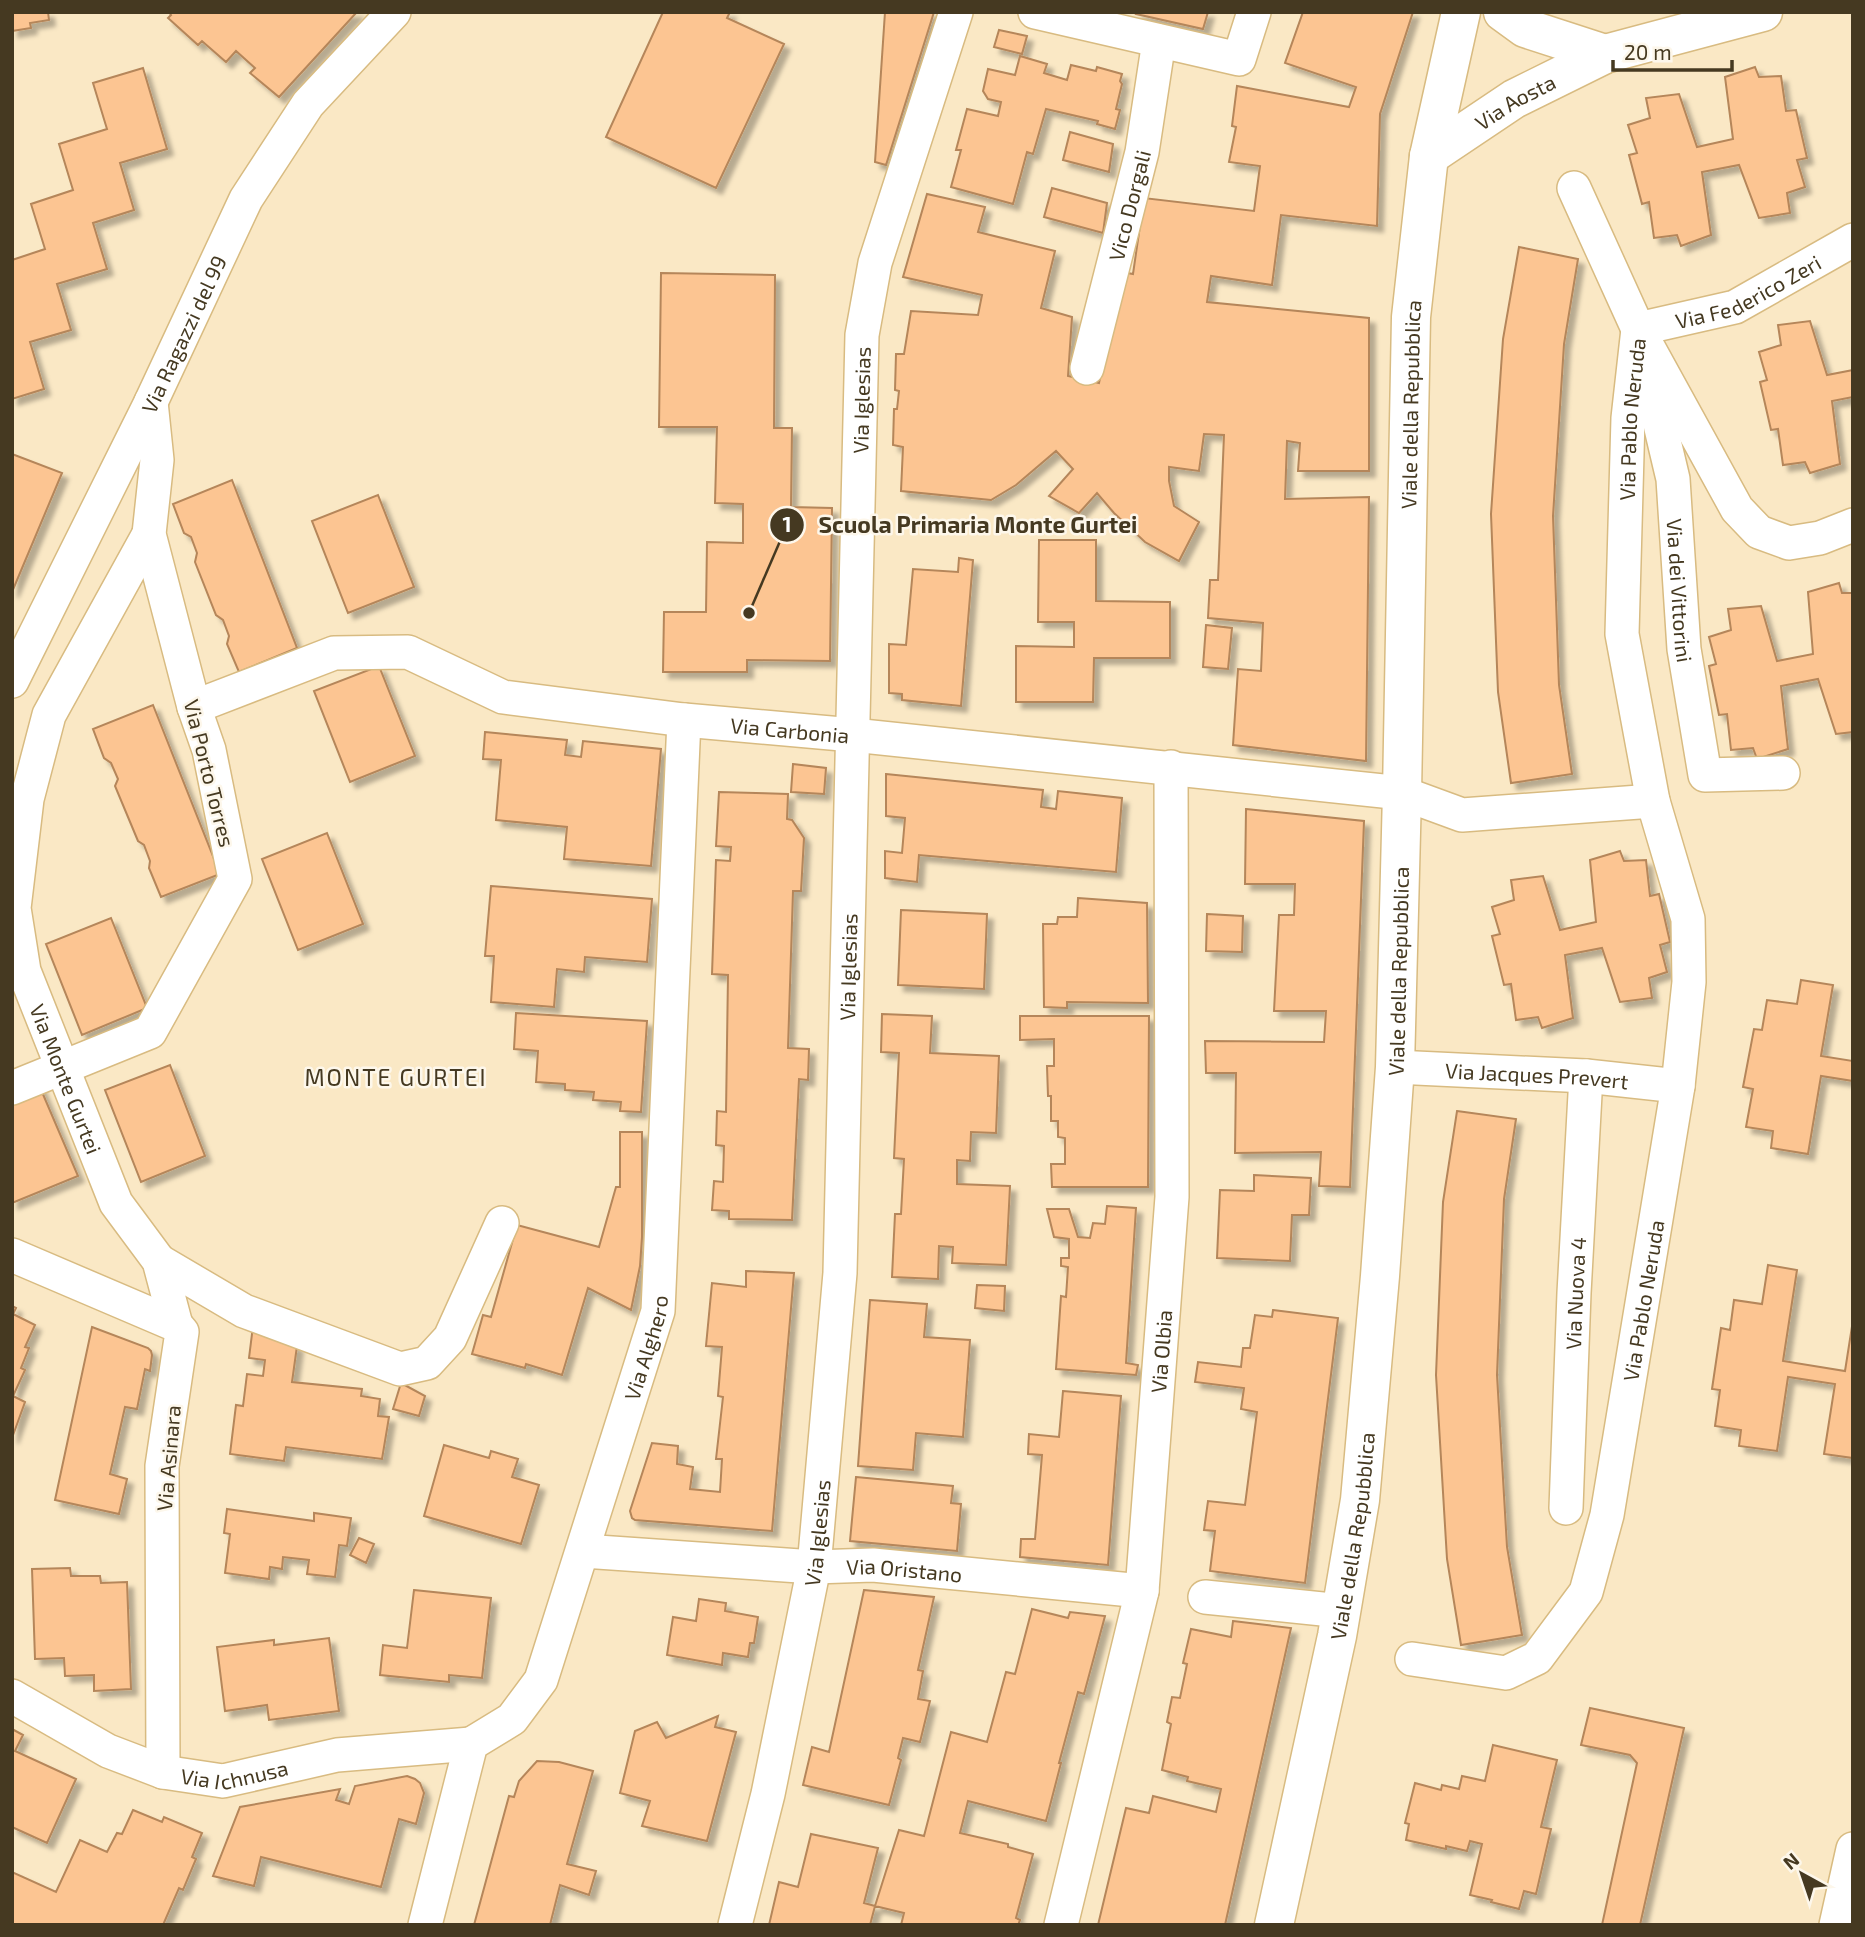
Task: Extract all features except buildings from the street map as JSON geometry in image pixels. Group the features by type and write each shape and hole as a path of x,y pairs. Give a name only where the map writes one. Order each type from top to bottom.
{"street":[{"name":"Via Ragazzi del 99","path":"12,681 151,402 246,199 308,104 394,12"},
{"name":"Via Iglesias","path":"735,1925 768,1794 814,1567 840,1273 862,335 875,263 956,12"},
{"path":"1035,12 1239,59 1254,12"},
{"name":"Viale della Repubblica","path":"1274,1925 1342,1611 1360,1500 1395,1068 1411,317 1429,156 1461,12"},
{"path":"1503,12 1525,28 1605,54"},
{"name":"Via Aosta","path":"1429,156 1508,102 1605,54 1762,12"},
{"name":"Vico Dorgali","path":"1087,368 1142,152 1158,41"},
{"path":"1574,188 1638,330"},
{"name":"Via Federico Zeri","path":"1638,330 1735,307 1853,240"},
{"name":"Via Pablo Neruda","path":"1638,330 1737,509 1759,532 1789,543 1820,538 1853,525"},
{"name":"Via Pablo Neruda","path":"1412,1659 1506,1673 1537,1658 1586,1592 1607,1515 1678,1086 1689,982 1688,919 1653,801 1622,634 1628,418 1638,330"},
{"name":"Via dei Vittorini","path":"1638,330 1673,479 1684,649 1705,775 1783,773"},
{"name":"Via Porto Torres","path":"12,1088 150,1032 235,879 209,750 194,707 149,534 157,460 151,402"},
{"name":"Via Monte Gurtei","path":"149,534 49,715 27,800 14,908 23,971 116,1203 159,1261 176,1325"},
{"name":"Via Carbonia","path":"194,707 334,653 408,652 503,697 684,720 1171,767 1402,793"},
{"name":"Via Alghero","path":"471,1744 512,1719 541,1679 658,1311 684,720"},
{"name":"Via Olbia","path":"1061,1925 1142,1591 1172,1197 1171,767"},
{"path":"1402,793 1462,815 1653,801"},
{"name":"Via Jacques Prevert","path":"1395,1068 1586,1076 1678,1086"},
{"name":"Via Nuova 4","path":"1566,1508 1586,1076"},
{"name":"Via Monte Gurtei","path":"159,1261 244,1311 400,1369 427,1363 450,1338 502,1223"},
{"path":"12,1255 176,1325"},
{"name":"Via Asinara","path":"163,1772 162,1466 182,1332 176,1325"},
{"name":"Via Oristano","path":"583,1551 814,1567 873,1565 1142,1591"},
{"path":"1205,1597 1342,1611"},
{"name":"Via Ichnusa","path":"12,1696 108,1751 163,1772 223,1780 337,1755 471,1744"},
{"path":"425,1925 471,1744"},
{"path":"1836,1925 1853,1849"}],"place":[{"name":"Scuola Primaria Monte Gurtei","path":"749,613"}],"district":[{"name":"MONTE GURTEI","path":"396,1077"}]}
